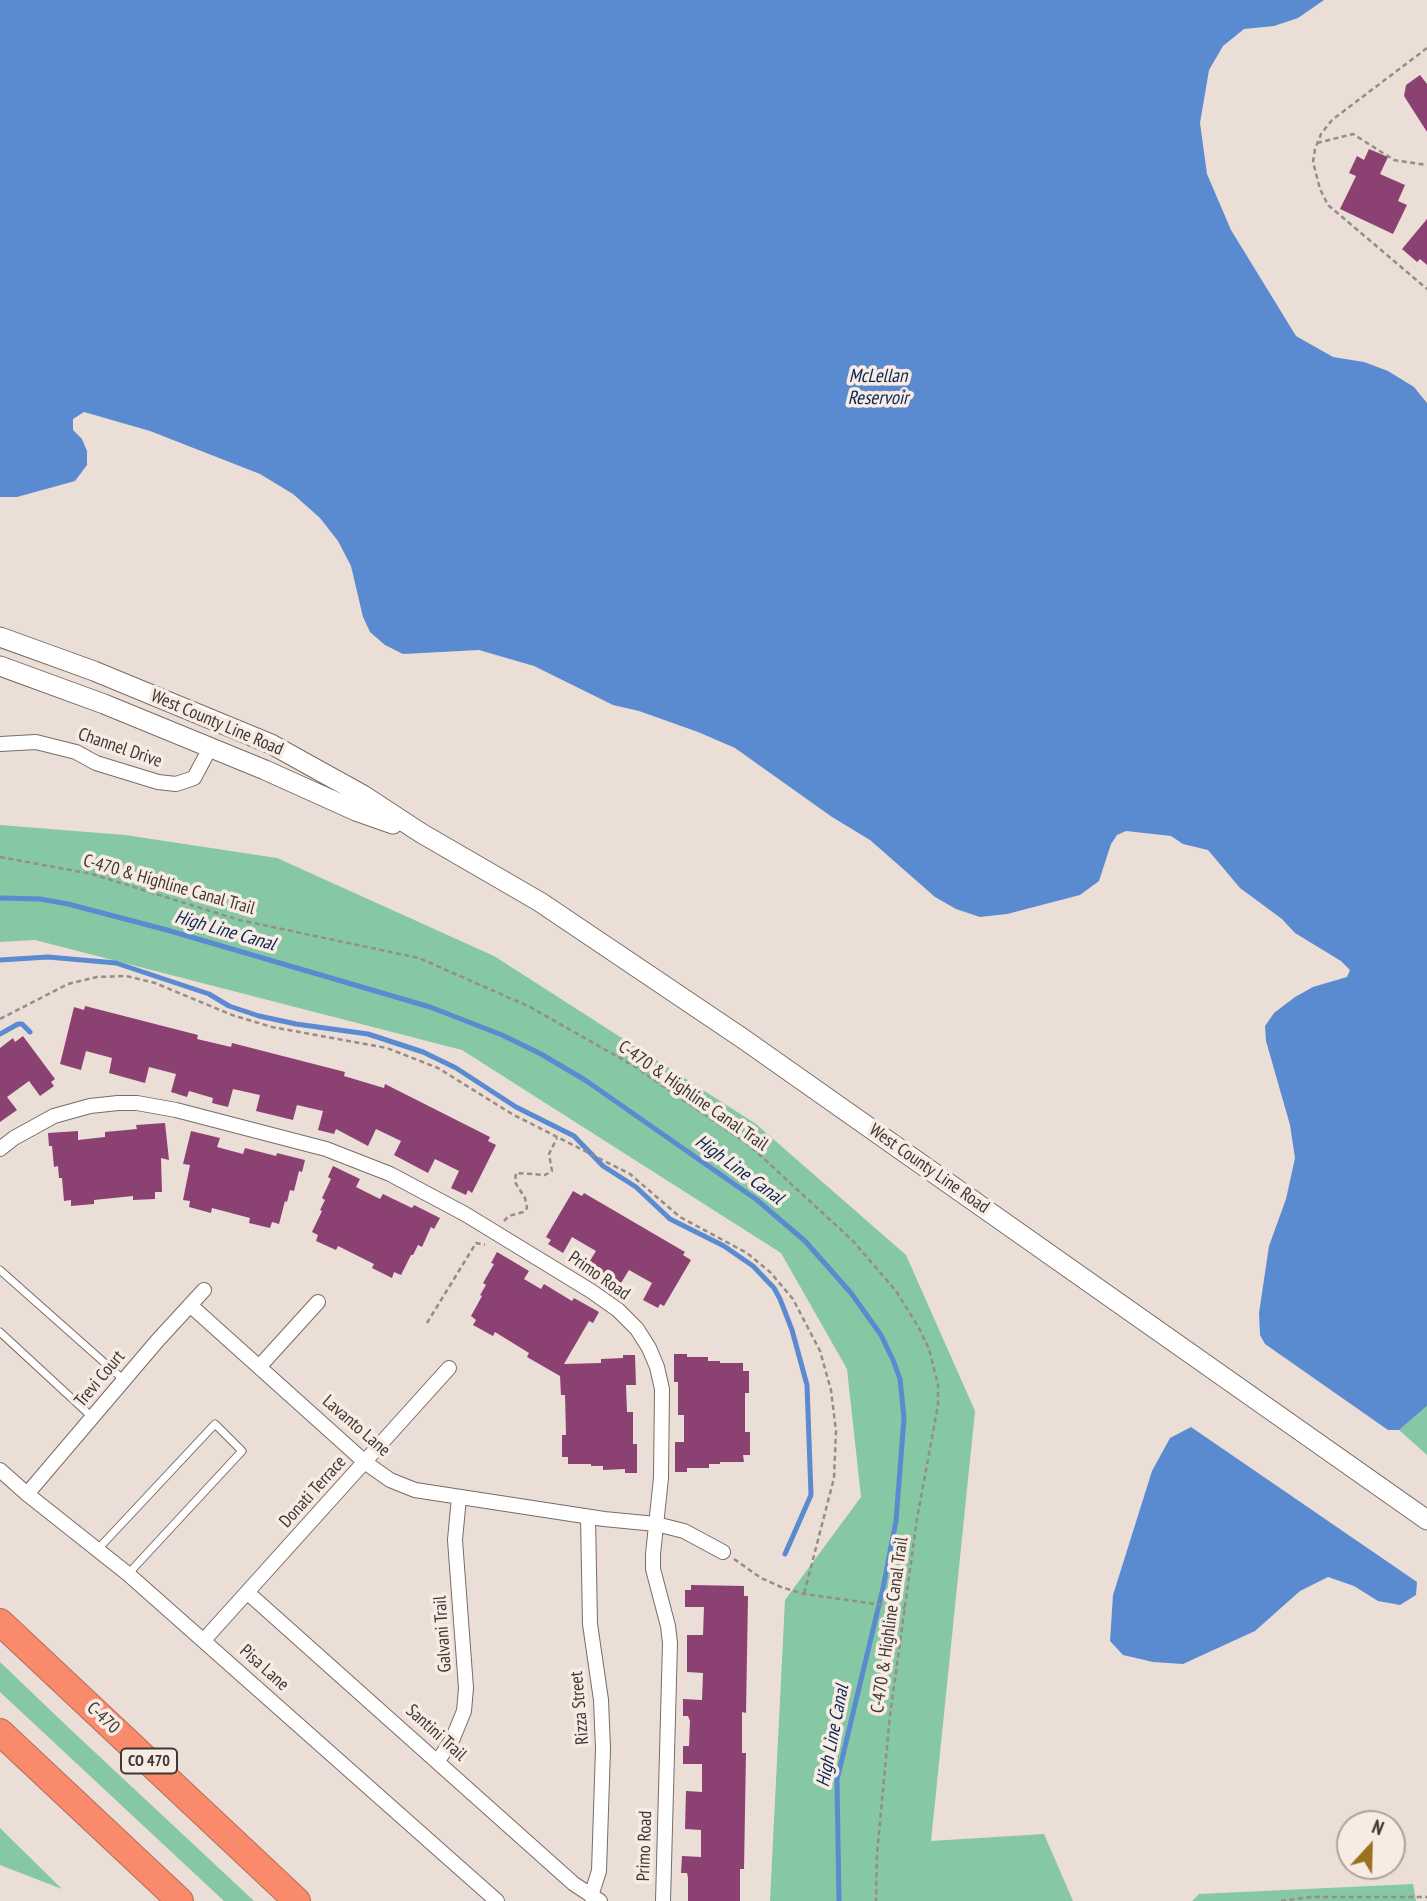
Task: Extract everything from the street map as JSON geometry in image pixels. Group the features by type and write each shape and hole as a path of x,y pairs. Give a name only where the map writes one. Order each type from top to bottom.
{"highway":[{"name":"C-470","path":"0,1622 297,1901"},
{"path":"0,1732 180,1901"}],"main road":[{"name":"West County Line Road","path":"0,637 94,671 271,744 363,795 421,833 540,902 753,1046 1427,1520"},
{"name":"West County Line Road","path":"0,666 104,704 356,811 421,833"}],"street":[{"name":"Channel Drive","path":"0,744 36,742 76,752 96,762 158,782 176,784 194,778 210,748"},
{"name":"Primo Road","path":"0,1149 33,1126 66,1112 100,1104 153,1105 345,1156 390,1174 465,1214 592,1292 618,1310 637,1329 657,1367 662,1390 661,1478 653,1569 670,1643 663,1901"},
{"name":"Trevi Court","path":"27,1494 204,1290"},
{"path":"259,1367 318,1302"},
{"name":"Lavanto Lane","path":"190,1305 366,1463 390,1480 415,1490 588,1517 656,1524 684,1531 723,1552"},
{"name":"Donati Terrace","path":"204,1640 449,1368"},
{"name":"Pisa Lane","path":"0,1470 128,1574 497,1901"},
{"name":"Galvani Trail","path":"438,1761 453,1738 464,1711 466,1688 455,1540 459,1497"},
{"name":"Rizza Street","path":"588,1517 590,1624 601,1700 603,1749 596,1898"},
{"name":"Santini Trail","path":"248,1593 574,1884 596,1898"}],"lane":[{"path":"0,1270 124,1380"},
{"path":"0,1332 92,1417"},
{"path":"98,1549 215,1424 242,1451 128,1574"}],"path":[{"path":"1427,48 1332,120 1321,134 1313,162 1328,205 1427,289"},
{"path":"1317,143 1353,134 1394,160 1427,165"},
{"name":"C-470 & Highline Canal Trail","path":"0,857 92,874 239,920 419,958 530,1007 634,1066 749,1145 853,1241 896,1291 929,1349 938,1384 938,1405 902,1607 877,1854 876,1901"},
{"path":"0,1019 68,984 97,977 126,976 155,982 188,994 225,1013 252,1021 295,1032 387,1048 438,1068 519,1118 630,1174 680,1217 747,1253 771,1272 793,1299 820,1352 831,1390 836,1431 834,1478 804,1594"},
{"path":"723,1552 761,1578 781,1587 804,1594 902,1607"},
{"path":"1281,1901 1311,1897 1427,1897"}],"green space":[{"path":"0,825 125,835 277,858 494,956 756,1124 906,1255 975,1411 931,1841 1044,1834 1073,1901 770,1901 785,1600 861,1497 847,1369 781,1253 462,1050 35,940 0,942"},
{"path":"1427,1406 1427,1455 1399,1430"},
{"path":"0,1662 254,1901 224,1901 0,1692"},
{"path":"0,1828 62,1889 0,1865"},
{"path":"1413,1884 1416,1901 1192,1901 1199,1894"}],"water":[{"name":"McLellan Reservoir","path":"0,0 1324,0 1298,18 1274,26 1244,29 1223,46 1209,70 1200,123 1207,174 1231,230 1296,336 1333,357 1364,362 1388,371 1414,387 1427,403 1427,1406 1399,1430 1388,1430 1265,1344 1260,1335 1259,1313 1269,1246 1286,1199 1295,1158 1290,1125 1266,1041 1265,1026 1274,1013 1295,997 1313,987 1347,977 1350,970 1341,961 1295,933 1282,919 1240,888 1208,850 1183,844 1171,836 1126,831 1117,835 1111,844 1099,881 1080,895 1007,914 980,917 956,909 935,897 870,840 832,817 735,748 639,711 613,705 534,666 479,650 403,654 385,645 370,632 363,617 351,566 338,541 320,518 293,494 260,474 150,431 84,412 73,419 73,430 82,439 87,451 87,465 75,481 17,497 0,497"},
{"path":"1191,1427 1417,1582 1416,1595 1400,1605 1378,1601 1354,1586 1328,1577 1300,1591 1255,1631 1183,1664 1153,1662 1123,1655 1110,1641 1113,1595 1152,1471 1170,1438"}],"building":[{"path":"1420,75 1427,84 1427,132 1404,96 1406,85"},
{"path":"1369,149 1388,157 1380,174 1405,185 1398,201 1407,205 1393,234 1340,209 1356,176 1349,173 1357,156 1364,160"},
{"path":"1427,219 1427,265 1420,259 1417,262 1402,249"},
{"path":"85,1006 198,1035 197,1039 231,1047 232,1043 345,1072 344,1076 384,1088 385,1084 490,1137 488,1141 496,1145 472,1193 468,1190 466,1195 451,1188 459,1171 435,1159 428,1173 394,1155 401,1141 376,1129 368,1146 336,1129 334,1134 318,1130 323,1111 297,1105 293,1120 256,1111 260,1095 233,1089 228,1107 212,1103 213,1098 189,1091 187,1097 171,1092 176,1074 149,1067 145,1083 109,1073 112,1058 86,1051 81,1070 60,1064 74,1007 84,1010"},
{"path":"23,1036 55,1079 51,1082 54,1086 40,1096 29,1081 7,1097 17,1110 0,1122 0,1048 13,1038 15,1042"},
{"path":"165,1123 169,1160 161,1158 162,1192 155,1192 155,1199 133,1200 133,1196 94,1200 94,1204 71,1206 71,1200 64,1201 62,1178 59,1178 58,1166 54,1167 48,1133 78,1131 78,1140 105,1137 105,1132 137,1129 136,1125"},
{"path":"191,1131 220,1138 217,1147 243,1154 245,1148 305,1160 294,1191 290,1190 287,1202 285,1201 279,1224 272,1222 270,1228 249,1223 250,1218 212,1208 211,1213 189,1207 190,1201 183,1200 190,1165 183,1164"},
{"path":"333,1166 360,1179 356,1187 380,1199 383,1194 440,1218 434,1229 431,1227 422,1247 418,1245 411,1255 401,1275 394,1272 392,1278 372,1268 374,1264 338,1246 336,1250 316,1241 318,1235 312,1232 322,1211 320,1210 325,1200 322,1198 331,1179 328,1177"},
{"path":"573,1191 582,1196 584,1193 685,1252 683,1255 691,1260 664,1306 660,1304 658,1308 643,1300 652,1283 629,1270 621,1283 588,1264 596,1251 572,1237 563,1253 548,1244 551,1240 546,1237"},
{"path":"497,1252 529,1271 524,1279 541,1289 544,1284 572,1301 574,1298 599,1312 593,1323 589,1321 564,1364 601,1363 601,1359 635,1355 636,1385 626,1385 627,1412 633,1412 633,1444 637,1444 637,1473 625,1473 625,1469 603,1470 603,1466 591,1464 568,1464 568,1457 562,1457 562,1435 566,1435 565,1395 561,1395 560,1376 527,1357 529,1353 495,1332 493,1336 473,1325 476,1320 471,1316 482,1296 480,1295 486,1285 483,1283 494,1264 491,1263"},
{"path":"674,1354 708,1357 708,1361 720,1363 743,1363 743,1371 749,1371 749,1393 745,1393 745,1432 750,1432 750,1455 743,1455 744,1462 720,1462 709,1464 709,1468 687,1468 687,1472 675,1472 675,1442 684,1442 684,1415 678,1415 678,1382 674,1382"},
{"path":"691,1585 744,1586 744,1596 748,1596 746,1713 742,1712 742,1753 746,1753 744,1869 740,1869 740,1901 688,1901 687,1873 681,1873 682,1856 701,1857 701,1830 685,1829 686,1791 702,1792 702,1764 683,1764 683,1746 689,1746 690,1721 688,1716 683,1716 683,1699 702,1700 703,1673 687,1672 687,1635 703,1635 704,1607 685,1607 685,1590 691,1590"}],"waterway":[{"name":"High Line Canal","path":"0,898 40,899 68,904 167,930 430,1007 502,1035 585,1080 757,1200 805,1241 851,1293 881,1335 893,1360 900,1379 904,1418 896,1521 883,1588 837,1780 839,1901"},
{"path":"0,960 48,957 116,963 209,994 229,1006 259,1016 368,1034 423,1052 456,1068 516,1107 574,1136 603,1166 636,1187 670,1219 724,1246 753,1266 774,1288 780,1299 792,1330 807,1385 811,1495 785,1554"},
{"path":"0,1034 18,1024 22,1024 30,1032"}]}
